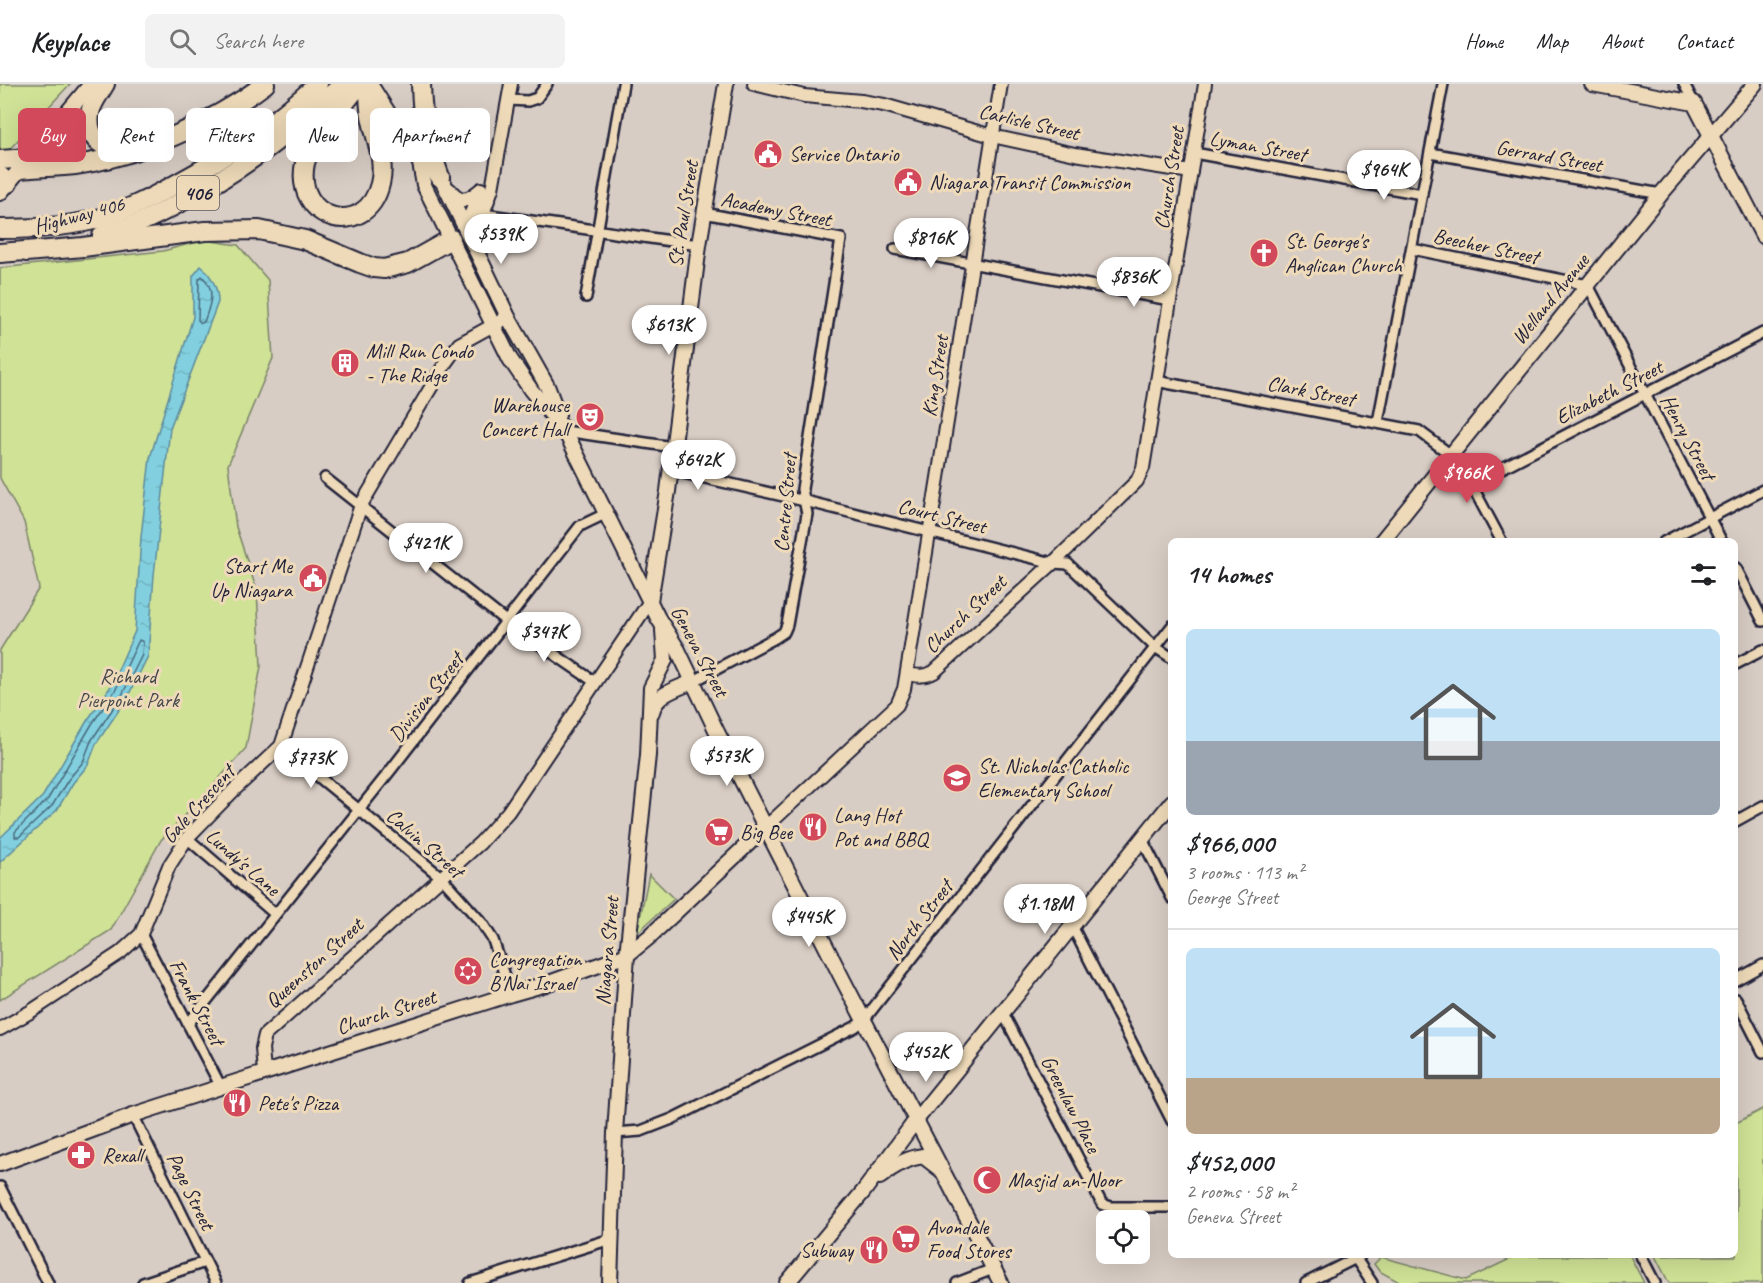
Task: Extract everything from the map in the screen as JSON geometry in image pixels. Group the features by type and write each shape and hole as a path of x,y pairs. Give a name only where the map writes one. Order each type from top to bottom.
{"highway":[{"path":"98,139 93,134 90,113 92,105 105,84"},
{"path":"174,135 217,114 265,84"},
{"name":"Highway 406","path":"0,229 63,226 105,216 145,201 246,144 291,109 318,84"},
{"name":"Highway 406","path":"0,253 27,252 113,233 170,208 249,162 310,114 343,84"},
{"path":"360,84 328,126 305,162 304,187 322,214 338,218 361,214 375,200 381,181 381,162"},
{"path":"369,84 376,108"},
{"path":"421,84 422,116 426,139 443,181"},
{"path":"0,160 11,176 98,160"},
{"path":"27,252 205,231 259,230 290,235 360,263 384,269 408,263 452,239"}],"main road":[{"path":"11,176 91,84"},
{"name":"St. Paul Street","path":"650,601 670,470 699,245 726,84"},
{"path":"1592,84 1694,103 1763,236"},
{"name":"Welland Avenue","path":"1384,538 1661,194 1755,84"},
{"name":"Geneva Street","path":"420,163 443,181 508,317 547,386 563,427 650,601 694,681 864,1020 1001,1283"},
{"name":"Geneva Street","path":"420,163 424,185 492,326 510,359 531,390 563,427"},
{"path":"443,181 454,196 460,200 471,199 480,191"},
{"path":"452,239 466,226"},
{"name":"Niagara Street","path":"610,1283 615,1133 627,955 651,714 651,688 665,660 663,626"},
{"path":"651,714 653,706 663,696 694,681"},
{"path":"787,1283 863,1192 916,1120 1168,807"},
{"name":"Church Street","path":"264,1072 546,984 627,955 766,827"},
{"path":"0,1164 133,1115 264,1072"},
{"path":"863,1192 891,1168 910,1158 923,1156 945,1173"}],"street":[{"path":"466,226 483,214 492,189 511,84"},
{"path":"509,100 528,101 537,98 547,84"},
{"path":"586,297 623,84"},
{"name":"Carlisle Street","path":"754,84 804,96 884,105 992,136 1075,154 1191,172"},
{"name":"King Street","path":"907,674 1001,84"},
{"name":"Church Street","path":"766,827 897,705 907,674 920,676 934,672 1137,482 1143,468 1205,84"},
{"path":"1378,423 1443,84"},
{"path":"1684,84 1694,103"},
{"name":"Lyman Street","path":"1194,153 1422,194"},
{"name":"Gerrard Street","path":"1430,153 1661,194"},
{"path":"466,226 480,191 496,165"},
{"name":"Academy Street","path":"704,213 841,239"},
{"path":"483,214 699,245"},
{"name":"Centre Street","path":"694,681 784,632 807,514 802,489 841,239"},
{"path":"895,249 1170,300"},
{"name":"Beecher Street","path":"1412,249 1588,285"},
{"name":"Henry Street","path":"1588,285 1720,538"},
{"name":"Gale Crescent","path":"0,1029 120,953 141,934 169,866 187,838 281,746 361,505 459,344 508,317"},
{"name":"Elizabeth Street","path":"1471,484 1763,333"},
{"name":"Clark Street","path":"1156,381 1419,431 1451,455 1471,484 1500,538"},
{"path":"563,427 673,447"},
{"name":"Court Street","path":"670,470 1053,563 1068,564 1155,647 1168,655"},
{"path":"326,478 507,622 595,682"},
{"path":"1672,538 1763,490"},
{"name":"Division Street","path":"188,1024 507,622 516,606 580,526 608,513"},
{"path":"1738,572 1763,621"},
{"name":"Queenston Street","path":"264,1072 262,1048 265,1035 480,843 508,812 650,601"},
{"name":"North Street","path":"615,1133 641,1131 672,1119 855,1027 864,1020 1168,631"},
{"path":"1738,663 1763,650"},
{"name":"Calvin Street","path":"281,746 441,877 482,923 493,939 511,994"},
{"path":"1738,819 1763,806"},
{"name":"Lundy's Lane","path":"187,838 275,914"},
{"path":"1142,839 1168,889"},
{"path":"1072,926 1168,1113"},
{"name":"Frank Street","path":"141,934 221,1087"},
{"path":"1738,979 1763,965"},
{"path":"1738,1003 1763,1052"},
{"name":"Greenlaw Place","path":"1003,1013 1102,1204 1111,1207 1168,1207"},
{"name":"Page Street","path":"133,1115 216,1283"},
{"path":"0,1187 48,1283"},
{"path":"470,1283 611,1239"},
{"path":"1306,1283 1352,1258"},
{"path":"1357,1258 1372,1283"},
{"path":"1642,1258 1655,1283"},
{"path":"143,1283 205,1262"},
{"path":"957,1283 993,1269"}],"green space":[{"path":"0,84 70,84 48,108 18,108 18,140 6,153 0,152"},
{"name":"Richard Pierpoint Park","path":"204,240 238,245 268,280 273,358 228,465 236,527 257,591 261,666 246,748 161,840 111,930 0,1000 0,650 39,588 24,522 0,478 0,268 163,251"},
{"path":"649,874 674,899 637,933"},
{"path":"1763,1109 1763,1283 1669,1283 1656,1258 1738,1258 1738,1122"},
{"path":"1380,1258 1385,1258 1466,1280 1512,1258 1631,1258 1644,1283 1401,1283 1379,1271 1374,1264"}],"water":[{"path":"201,266 214,282 218,302 170,428 154,575 148,656 127,698 96,744 88,765 73,783 57,810 0,862 0,838 43,796 87,721 111,686 135,631 141,537 150,458 193,317 193,276"}],"place":[{"name":"Service Ontario","path":"768,154"},
{"name":"Niagara Transit Commission","path":"908,182"},
{"name":"St. George's Anglican Church","path":"1264,253"},
{"name":"Mill Run Condo - The Ridge","path":"345,363"},
{"name":"Warehouse Concert Hall","path":"590,417"},
{"name":"Start Me Up Niagara","path":"313,578"},
{"name":"St. Nicholas Catholic Elementary School","path":"957,778"},
{"name":"Lang Hot Pot and BBQ","path":"813,827"},
{"name":"Big Bee","path":"719,832"},
{"name":"Congregation B'Nai Israel","path":"468,971"},
{"name":"Pete's Pizza","path":"237,1103"},
{"name":"Rexall","path":"81,1155"},
{"name":"Masjid an-Noor","path":"987,1180"},
{"name":"Avondale Food Stores","path":"906,1239"},
{"name":"Subway","path":"874,1250"}]}
